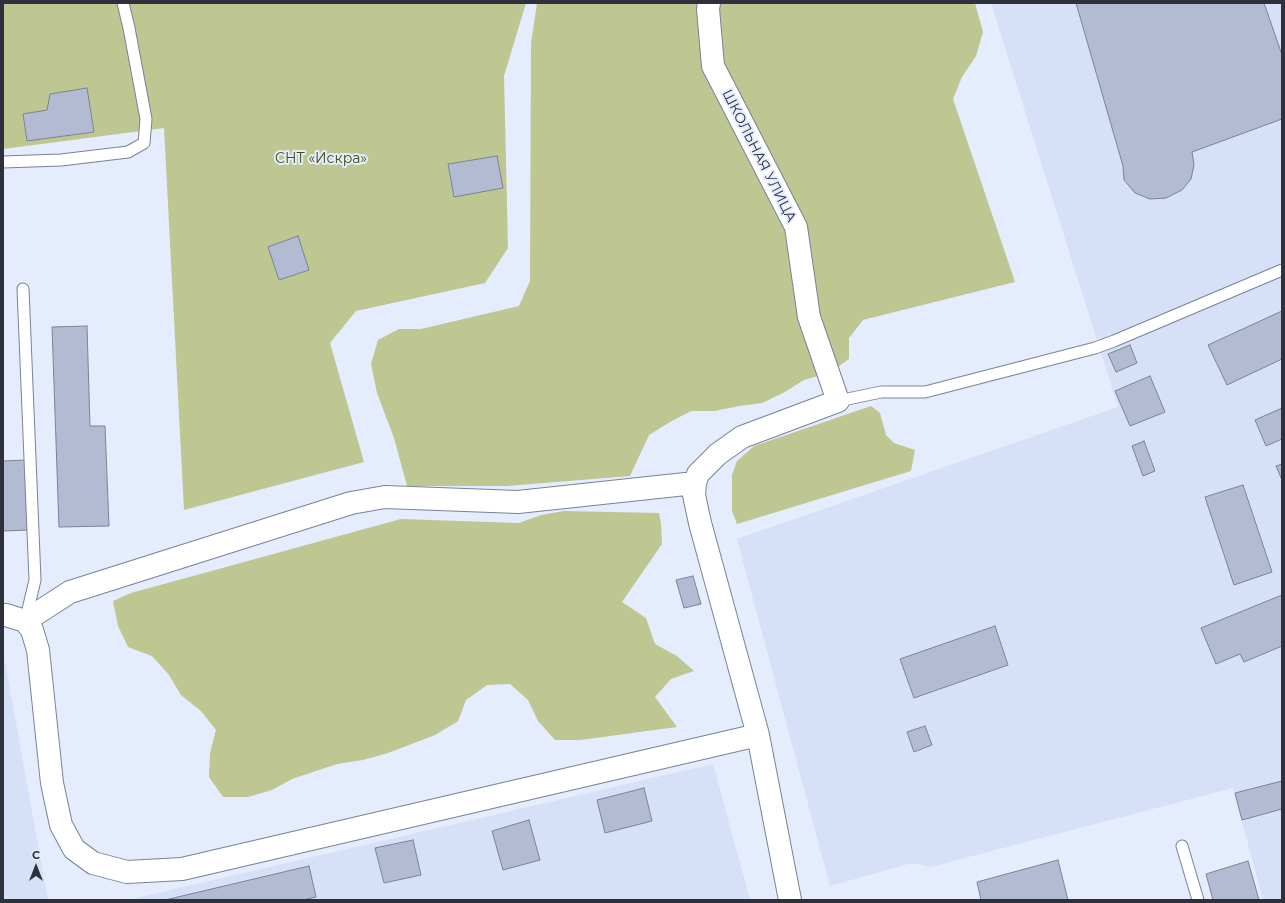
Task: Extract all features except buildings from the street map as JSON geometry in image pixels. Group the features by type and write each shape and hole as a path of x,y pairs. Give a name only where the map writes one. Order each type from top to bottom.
{"street":[{"name":"ШКОЛЬНАЯ УЛИЦА","path":"709,3 708,10 713,66 796,227 809,317 838,401"},
{"path":"790,900 758,735 700,523 694,495 695,483 698,474 718,454 742,437 838,401"},
{"path":"25,621 70,592 351,503 385,496 518,502 695,483"},
{"path":"3,615 25,621 32,630 38,650 52,783 61,825 74,849 88,860 93,863 127,872 182,869 758,735"}],"lane":[{"path":"3,162 61,160 128,152 144,143 146,119 123,3"},
{"path":"838,401 881,392 925,392 1095,348 1282,270"},
{"path":"23,289 35,580 25,621"},
{"path":"1182,846 1198,900"}],"shaded area":[{"path":"991,3 1282,3 1282,900 1263,900 1233,788 930,867 912,863 830,886 737,539 1118,407"},
{"path":"3,651 48,900 3,900"},
{"path":"713,764 750,900 128,900"}],"green space":[{"name":"СНТ «Искра»","path":"3,3 526,3 504,76 508,248 485,283 356,311 330,343 364,462 184,510 164,128 3,149"},
{"path":"537,3 975,3 983,32 976,56 962,77 953,99 1015,282 863,320 849,338 849,359 829,373 804,380 783,393 762,403 715,411 691,411 649,435 630,476 507,486 407,486 394,438 377,393 371,364 378,340 399,329 421,329 519,306 530,281 531,43"},
{"path":"871,406 880,413 886,435 894,443 915,450 911,471 737,524 732,511 732,475 737,461 754,446"},
{"path":"564,511 659,513 662,544 622,602 646,618 655,644 677,656 694,671 671,679 655,697 677,727 580,740 555,740 538,721 528,700 510,684 487,685 466,700 458,721 435,735 388,753 363,760 337,764 292,779 272,790 248,797 223,797 209,777 210,753 216,730 201,711 181,695 169,675 152,656 128,647 118,626 113,601 131,593 401,519 519,523 541,515"}]}
